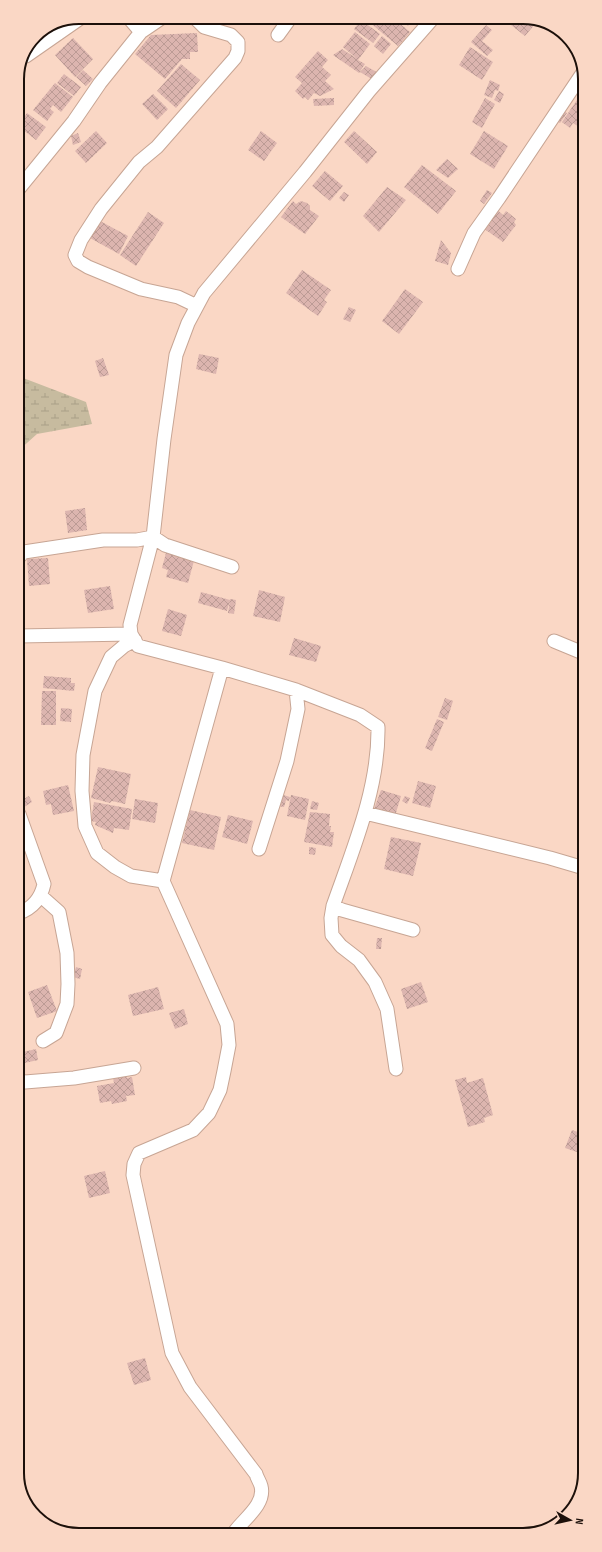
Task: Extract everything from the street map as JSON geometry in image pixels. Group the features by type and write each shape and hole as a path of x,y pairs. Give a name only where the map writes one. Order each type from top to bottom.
{"street":[{"path":"134,24 141,32"},
{"path":"24,182 74,121 100,83 141,32 153,24"},
{"path":"197,306 178,297 141,289 88,267 78,261 75,255 81,240 101,209 139,162 157,147 235,58 238,51 238,42 231,35 204,27 201,24"},
{"path":"278,35 286,24"},
{"path":"396,1069 387,1009 375,982 359,960 341,946 332,936 331,918 333,906 366,813 378,746 378,727 360,715 296,690 222,668 138,646 133,637 130,625 153,537 164,439 176,355 188,323 204,293 305,172 369,91 428,24"},
{"path":"31,52 71,25"},
{"path":"458,269 474,233 578,80"},
{"path":"24,552 103,540 137,540 153,537 165,545 232,567"},
{"path":"24,636 133,637"},
{"path":"133,637 111,657 95,691 83,755 82,791 85,826 97,853 115,867 131,876 163,881"},
{"path":"554,641 578,651"},
{"path":"222,668 163,881 227,1024 229,1045 220,1090 209,1113 193,1130 139,1153 134,1164 133,1175 172,1353 190,1387 256,1474 261,1486 262,1493 259,1503 238,1528"},
{"path":"259,849 287,761 298,709 296,690"},
{"path":"366,813 578,866"},
{"path":"24,828 44,884 41,896 24,911"},
{"path":"41,896 59,912 67,953 68,984 67,1004 56,1033 43,1042"},
{"path":"333,906 342,910 413,930"},
{"path":"24,1082 74,1078 134,1068"}],"green space":[{"path":"24,378 86,402 92,424 37,434 24,446"}],"building":[{"path":"358,24 366,24 380,34 373,43 354,29"},
{"path":"371,24 400,24 410,32 398,46"},
{"path":"526,24 534,25 525,36 511,25"},
{"path":"486,25 492,30 482,41 493,50 487,56 471,42"},
{"path":"355,32 370,44 358,60 365,64 359,73 333,55 342,49 356,58 343,47"},
{"path":"197,33 198,52 190,52 190,59 182,59 165,79 135,54 151,35"},
{"path":"382,36 391,44 383,54 374,46"},
{"path":"73,38 93,59 75,77 55,55"},
{"path":"470,47 493,62 482,80 459,65"},
{"path":"318,51 328,60 322,67 331,75 325,81 334,89 320,96 314,93 308,100 305,97 303,99 295,91 302,83 295,77"},
{"path":"181,64 200,80 176,108 157,91"},
{"path":"366,66 380,74 375,81 360,72"},
{"path":"83,70 93,79 86,86 76,77"},
{"path":"64,74 81,87 74,96 57,83"},
{"path":"490,80 500,85 498,91 495,90 492,98 484,95"},
{"path":"55,83 73,97 61,112 53,105 50,109 54,112 47,121 33,110"},
{"path":"499,91 504,94 500,103 494,100"},
{"path":"153,94 168,109 157,120 142,104"},
{"path":"334,98 334,105 314,106 313,99"},
{"path":"485,98 495,104 482,128 472,122"},
{"path":"578,98 578,126 573,123 570,128 562,122"},
{"path":"562,110 567,113 560,123 555,120"},
{"path":"27,113 46,127 36,140 24,131 24,117"},
{"path":"96,131 107,143 86,163 75,151"},
{"path":"261,131 277,143 264,161 248,150"},
{"path":"354,131 377,152 367,164 344,142"},
{"path":"484,131 508,146 494,169 470,154"},
{"path":"78,133 81,142 73,145 71,136"},
{"path":"447,159 458,169 448,178 436,170"},
{"path":"422,165 456,191 438,214 404,187"},
{"path":"325,171 343,186 330,201 312,186"},
{"path":"387,187 406,200 379,232 363,216"},
{"path":"487,190 492,193 484,204 480,201"},
{"path":"344,192 349,195 344,202 339,198"},
{"path":"293,201 296,204 301,201 307,203 310,206 310,210 319,216 305,234 281,217"},
{"path":"496,209 503,215 506,211 516,219 514,222 516,225 503,242 483,228"},
{"path":"148,212 164,223 136,266 120,255"},
{"path":"100,221 128,236 119,254 90,238"},
{"path":"441,240 451,253 448,265 435,261"},
{"path":"302,270 331,290 324,300 327,302 318,316 286,293"},
{"path":"405,289 423,302 399,334 382,321"},
{"path":"349,307 356,310 350,322 343,319"},
{"path":"199,354 219,358 216,374 196,369"},
{"path":"103,358 109,375 100,377 95,361"},
{"path":"85,508 87,530 68,533 65,511"},
{"path":"167,549 195,557 188,583 166,577 168,570 162,568"},
{"path":"48,558 50,584 29,586 27,559"},
{"path":"110,586 114,609 88,613 84,590"},
{"path":"259,590 285,597 280,622 253,616"},
{"path":"201,592 230,600 227,611 198,603"},
{"path":"230,599 236,600 234,614 228,613"},
{"path":"168,609 187,615 181,636 162,631"},
{"path":"294,638 321,646 316,662 289,655"},
{"path":"44,676 71,678 71,683 75,683 74,691 43,688"},
{"path":"42,691 56,691 56,725 41,725"},
{"path":"445,698 453,701 447,720 438,717"},
{"path":"61,708 72,709 71,722 60,721"},
{"path":"437,719 444,722 432,751 425,748"},
{"path":"98,767 131,774 125,804 112,801 110,803 91,798"},
{"path":"418,781 436,786 430,808 412,803"},
{"path":"68,785 74,811 53,815 51,804 46,805 43,791"},
{"path":"381,790 401,796 395,816 374,809"},
{"path":"280,794 290,797 289,801 286,800 284,807 277,806"},
{"path":"291,795 309,799 305,820 287,816"},
{"path":"29,796 32,802 24,807 24,799"},
{"path":"405,796 410,798 407,804 402,801"},
{"path":"135,799 158,803 155,823 132,819"},
{"path":"312,801 319,803 317,810 310,809"},
{"path":"94,802 132,809 129,830 114,828 113,833 95,825 96,822 91,821"},
{"path":"190,810 221,817 214,850 182,843"},
{"path":"310,812 330,814 330,832 334,832 332,847 304,842"},
{"path":"228,815 253,821 247,844 222,837"},
{"path":"391,837 421,843 413,876 384,869"},
{"path":"309,847 316,848 315,855 309,854"},
{"path":"377,938 382,938 381,949 376,949"},
{"path":"76,967 82,969 80,979 73,977"},
{"path":"421,982 428,1002 407,1009 401,989"},
{"path":"47,985 57,1011 37,1018 28,992"},
{"path":"158,987 164,1009 133,1016 128,995"},
{"path":"184,1009 188,1024 175,1029 169,1013"},
{"path":"36,1049 38,1060 24,1063 24,1052"},
{"path":"127,1075 127,1078 132,1077 135,1095 126,1096 127,1101 112,1104 111,1101 100,1103 97,1086 114,1083 113,1078"},
{"path":"466,1077 467,1083 483,1078 493,1115 484,1118 485,1122 468,1127 455,1080"},
{"path":"572,1130 578,1132 578,1152 565,1148"},
{"path":"105,1171 110,1193 89,1198 84,1176"},
{"path":"145,1358 151,1380 134,1385 127,1363"}]}
